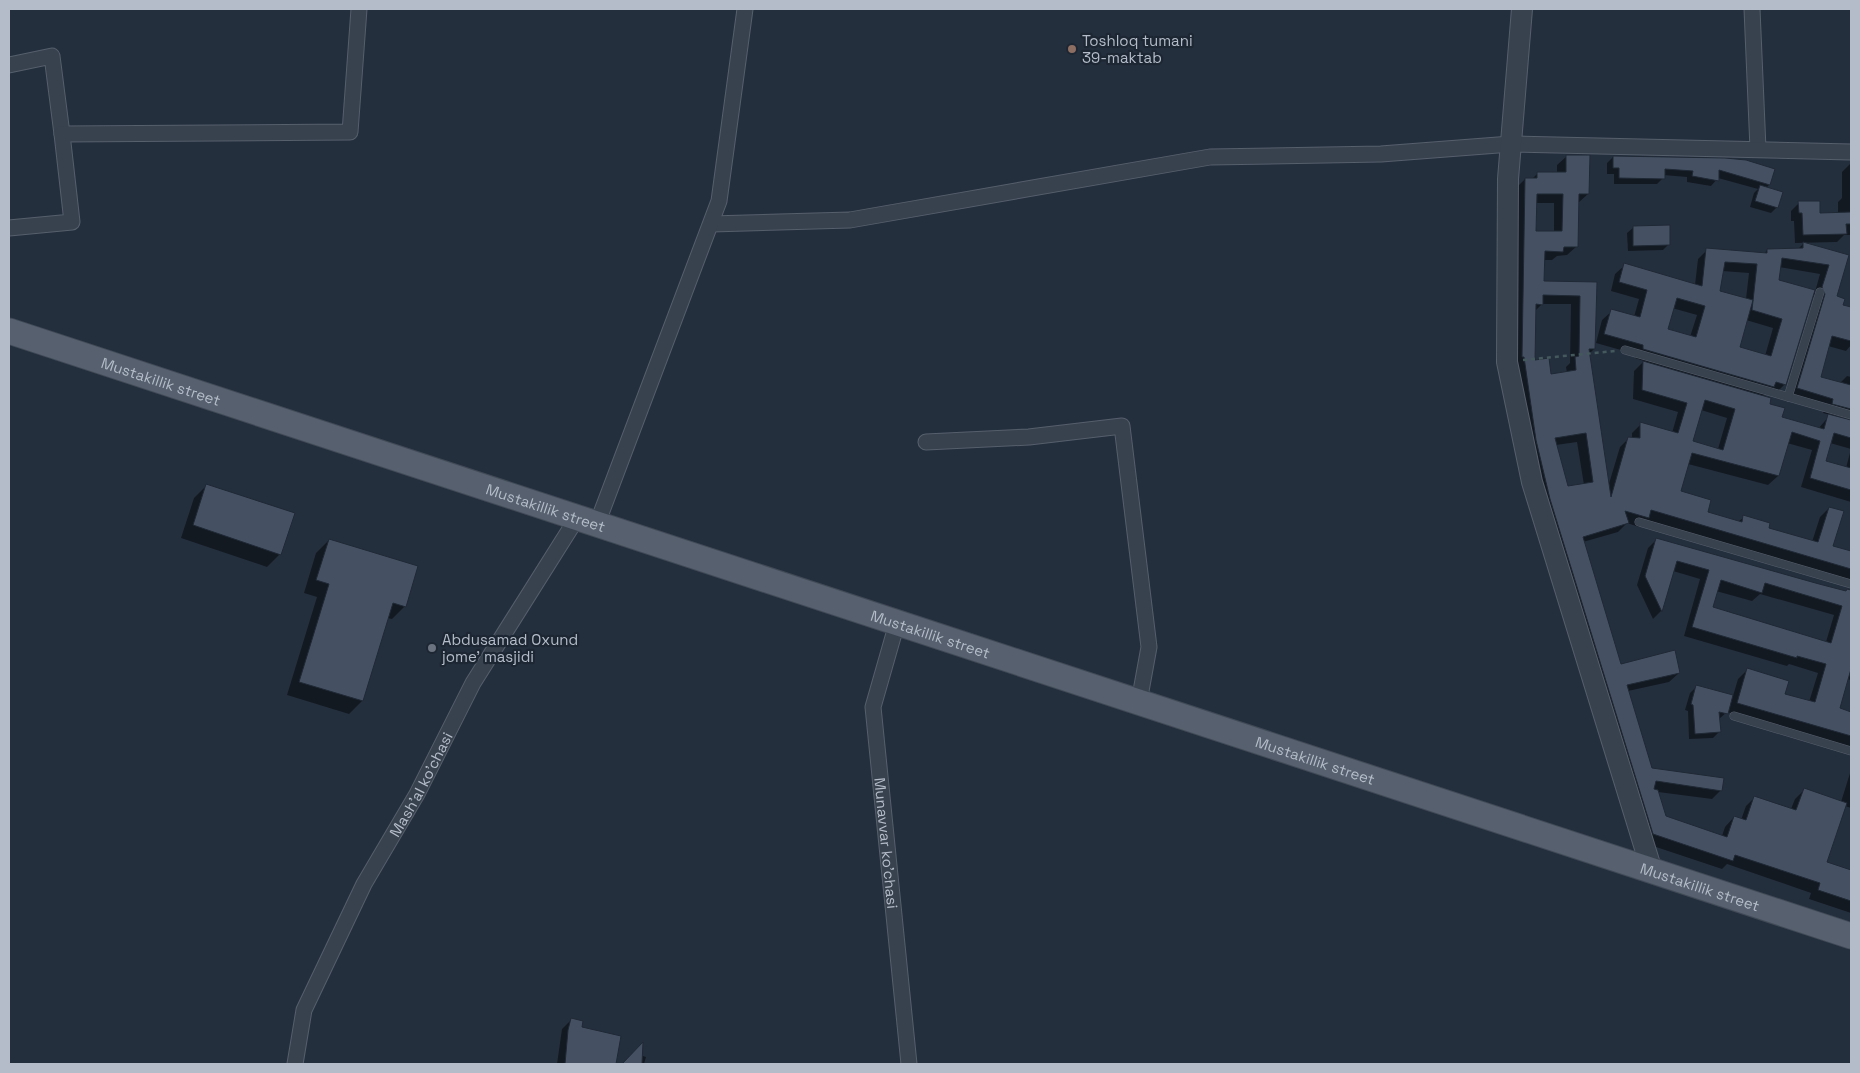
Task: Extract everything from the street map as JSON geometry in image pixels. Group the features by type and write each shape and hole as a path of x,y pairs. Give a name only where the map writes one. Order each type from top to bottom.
{"main road":[{"name":"Mustakillik street","path":"9,331 1851,936"}],"street":[{"path":"62,134 350,132 359,9"},
{"name":"Mash'al ko'chasi","path":"295,1064 304,1010 364,884 418,794 473,683 587,521 712,224 719,201 745,9"},
{"path":"1522,9 1508,179 1507,362 1532,482 1652,871"},
{"path":"1752,9 1758,149"},
{"path":"9,64 52,56 72,222 9,228"},
{"path":"712,224 850,220 1210,157 1381,154 1511,144 1851,152"},
{"path":"926,442 1029,437 1122,426 1149,647 1139,702"},
{"name":"Munavvar ko'chasi","path":"897,623 873,707 909,1064"}],"lane":[{"path":"1788,397 1820,292"},
{"path":"1625,350 1851,415"},
{"path":"1640,522 1851,584"},
{"path":"1734,716 1851,751"}],"path":[{"path":"1507,362 1625,350"}],"building":[{"path":"1566,155 1590,155 1589,194 1579,194 1578,247 1564,247 1563,252 1545,251 1544,281 1597,282 1595,349 1589,349 1611,497 1628,437 1640,438 1640,422 1678,433 1687,403 1642,390 1643,361 1771,398 1770,404 1785,408 1782,417 1824,429 1828,414 1851,420 1851,438 1834,433 1826,461 1851,468 1851,490 1810,478 1820,441 1792,432 1779,476 1692,453 1681,491 1711,500 1708,512 1742,522 1743,515 1770,523 1769,528 1818,542 1829,507 1844,511 1833,546 1851,551 1851,569 1651,510 1649,518 1625,511 1629,523 1583,537 1621,664 1675,650 1680,673 1627,685 1652,768 1724,778 1722,791 1656,781 1654,789 1658,790 1666,816 1727,837 1734,816 1746,820 1754,796 1796,810 1804,788 1847,803 1827,862 1851,870 1851,901 1818,890 1820,883 1735,855 1733,861 1653,834 1550,499 1536,440 1524,357 1522,357 1525,178 1537,178 1537,172 1566,172","holes":["1537,194 1563,194 1562,231 1536,231","1543,295 1580,296 1579,356 1575,357 1576,370 1551,374 1549,358 1535,360 1536,304 1543,305","1705,400 1735,409 1723,450 1693,441","1586,433 1593,482 1568,486 1555,438"]},
{"path":"1613,156 1725,158 1746,160 1775,169 1770,185 1719,170 1719,181 1692,176 1693,171 1665,169 1665,179 1619,178 1619,168 1613,168"},
{"path":"1760,185 1783,192 1778,208 1755,201"},
{"path":"1798,201 1820,201 1820,213 1851,212 1851,224 1846,224 1847,234 1803,235 1802,213 1799,213"},
{"path":"1670,225 1670,245 1633,246 1633,226"},
{"path":"1803,242 1849,255 1837,296 1845,299 1843,305 1851,307 1851,341 1832,336 1821,377 1851,385 1851,409 1832,404 1833,399 1797,388 1825,294 1822,287 1829,265 1782,258 1779,280 1815,290 1786,385 1776,382 1774,387 1643,349 1643,345 1604,334 1611,309 1640,317 1647,290 1619,282 1624,263 1702,286 1706,248 1767,253 1767,249 1803,248","holes":["1725,262 1757,264 1752,310 1782,319 1771,356 1740,347 1753,300 1720,291","1677,298 1705,306 1696,337 1668,329"]},
{"path":"206,484 295,513 281,555 193,525"},
{"path":"1656,538 1819,584 1846,591 1847,589 1851,590 1851,669 1840,708 1851,712 1851,736 1737,703 1747,668 1789,681 1785,694 1815,702 1826,664 1797,656 1797,658 1692,627 1709,570 1677,561 1662,612 1645,576","holes":["1721,580 1762,593 1765,583 1842,606 1831,643 1713,607"]},
{"path":"329,539 418,566 406,607 393,603 363,701 299,682 329,584 316,580"},
{"path":"1696,685 1733,695 1728,714 1719,712 1721,732 1695,734 1693,705 1691,704"},
{"path":"571,1018 583,1021 582,1027 621,1036 616,1064 565,1064"},
{"path":"643,1042 642,1064 622,1064"}],"place":[{"name":"Toshloq tumani 39-maktab","path":"1072,49"},
{"name":"Abdusamad Oxund jome' masjidi","path":"432,648"}]}
